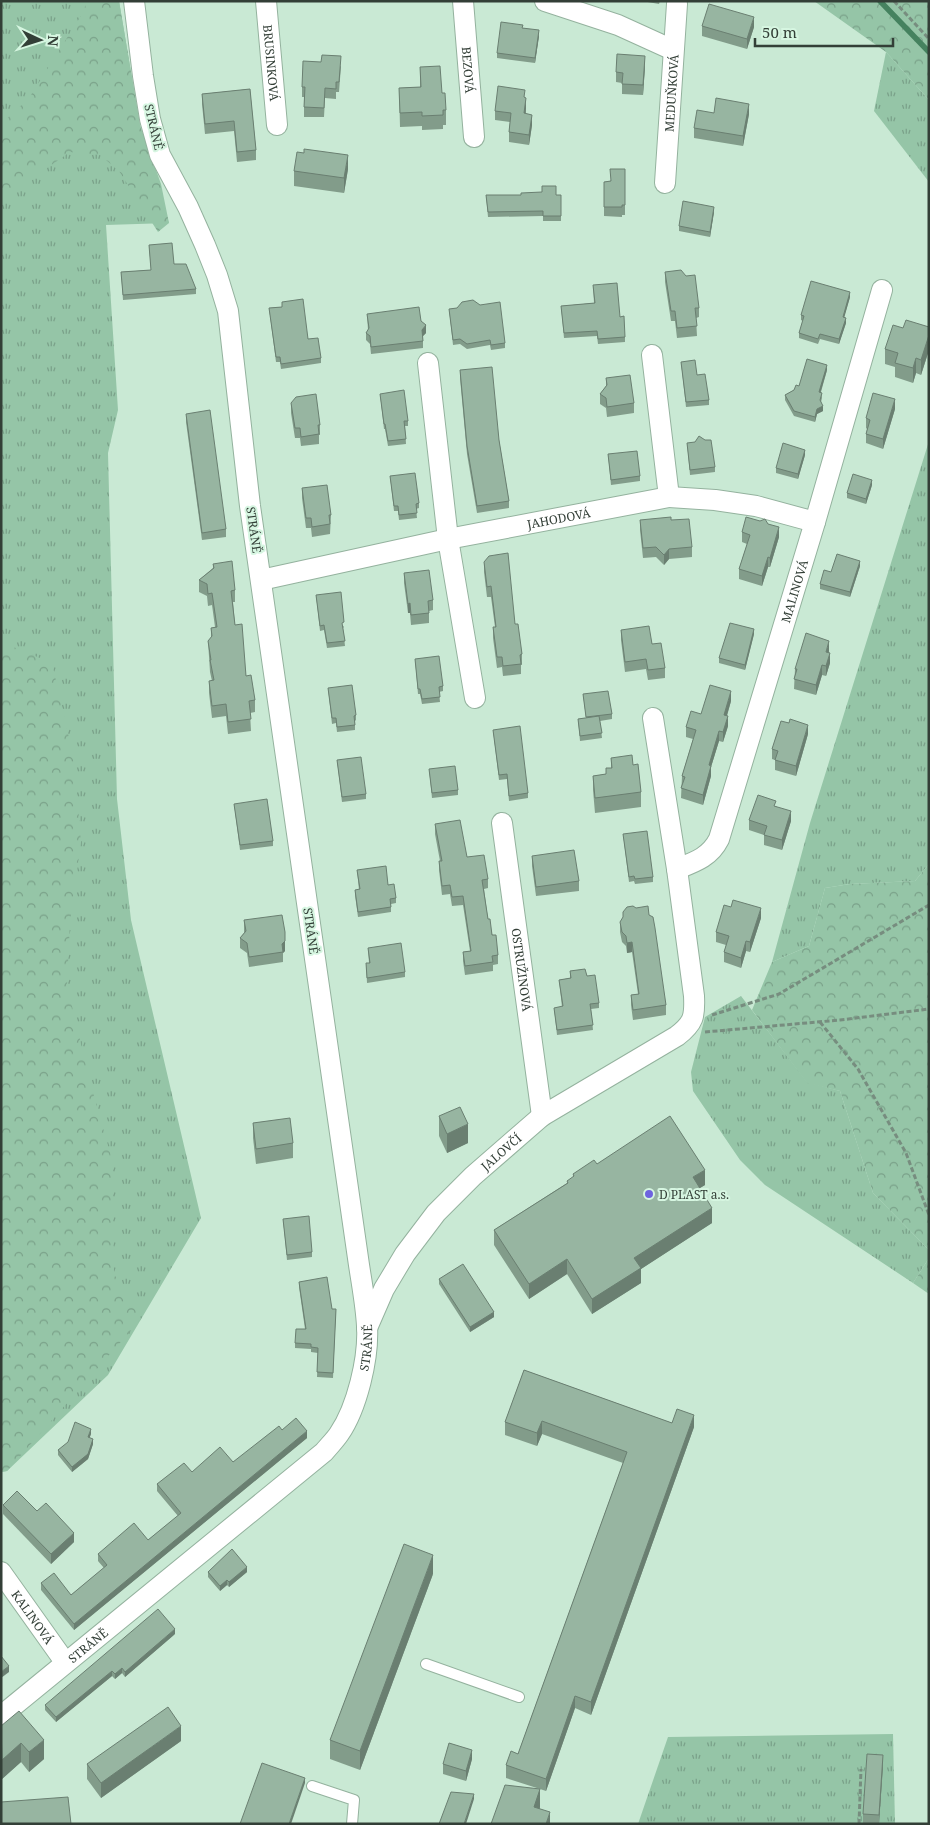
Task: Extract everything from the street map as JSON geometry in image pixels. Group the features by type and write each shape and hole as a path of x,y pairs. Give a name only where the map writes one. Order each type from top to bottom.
{"street":[{"name":"STRÁNĚ","path":"1,1716 324,1452 339,1434 351,1413 360,1379 367,1328 250,506 228,311 205,245 188,207 160,155 147,102 134,1"},
{"name":"BRUSINKOVÁ","path":"266,1 277,125"},
{"name":"BEZOVÁ","path":"462,1 474,137"},
{"path":"545,1 618,25 673,50"},
{"name":"MEDUŇKOVÁ","path":"665,183 677,4"},
{"name":"MALINOVÁ","path":"677,869 706,856 719,839 815,522 882,290"},
{"path":"652,355 669,497"},
{"path":"428,363 448,539 475,698"},
{"name":"JAHODOVÁ","path":"261,580 448,539 669,497 715,500 756,506 815,522"},
{"path":"652,718 677,869 694,996 695,1010 689,1025"},
{"name":"OSTRUŽINOVÁ","path":"502,823 542,1116"},
{"name":"JALOVČÍ","path":"367,1328 384,1289 405,1254 436,1213 473,1176 542,1116 678,1036 689,1025"},
{"name":"KALINOVÁ","path":"1,1572 66,1662"}],"lane":[{"path":"426,1664 519,1697"},
{"path":"312,1786 354,1800 352,1824"}],"path":[{"path":"894,1 929,39"},
{"path":"929,905 779,994 689,1025 695,1033 819,1022 929,1009"},
{"path":"819,1022 858,1069 906,1153 929,1215"},
{"path":"859,1824 860,1769"}],"green space":[{"path":"1,1 119,1 146,161 169,223 106,225 118,410 108,453 117,799 131,920 201,1218 108,1375 7,1471 1,1472"},
{"path":"86,1 119,1 140,125 161,184 169,223 158,232 119,171 100,155 70,152 1,200 1,124 29,98 84,11"},
{"path":"814,1 929,1 929,100 886,52"},
{"path":"886,52 929,100 929,182 874,111"},
{"path":"929,441 929,864 915,881 850,884 825,888 809,946 772,962 810,823"},
{"path":"11,646 52,663 74,760 81,842 70,922 67,985 89,1078 112,1160 114,1274 141,1319 7,1471 1,1472 1,648"},
{"path":"929,864 929,1250 873,1193 840,1091 807,1083 752,1010 772,962 809,946 825,888 850,884 915,881"},
{"path":"741,996 807,1082 840,1091 873,1193 929,1250 929,1258 913,1283 765,1185 740,1160 693,1091 691,1072 705,1017"},
{"path":"929,1258 929,1294 913,1283"},
{"path":"893,1734 895,1824 638,1824 668,1737"}],"building":[{"path":"709,4 754,17 747,39 702,26"},
{"path":"501,22 523,25 522,28 539,30 535,58 497,53"},
{"path":"617,54 645,56 643,85 622,84 623,73 616,72"},
{"path":"322,55 341,56 339,82 336,82 336,89 325,88 324,108 304,107 305,87 302,87 303,61 321,62"},
{"path":"440,66 442,93 445,93 446,110 443,110 443,115 422,116 422,112 400,113 399,88 421,87 420,67"},
{"path":"498,86 525,90 524,113 532,115 529,135 509,132 511,113 495,111"},
{"path":"250,89 256,150 237,152 234,121 205,124 202,94"},
{"path":"716,98 749,104 743,136 694,128 697,110 714,113"},
{"path":"304,149 348,155 344,178 294,171 297,152 304,153"},
{"path":"610,169 625,169 625,205 622,205 622,207 604,207 604,182 611,181"},
{"path":"542,186 556,186 556,195 561,195 561,216 543,216 543,211 488,212 486,195 521,195 521,193 542,192"},
{"path":"683,201 714,207 710,232 679,226"},
{"path":"172,243 174,264 186,264 196,289 123,295 121,272 151,270 149,245"},
{"path":"681,270 686,276 695,275 699,308 695,308 697,326 677,328 675,311 671,311 665,272"},
{"path":"811,281 850,292 843,317 846,318 839,339 820,334 818,339 799,333 804,316 801,315"},
{"path":"617,283 620,317 624,316 625,337 598,339 597,331 564,333 561,306 595,303 593,285"},
{"path":"303,299 308,339 318,338 321,358 281,364 280,357 276,357 269,308 282,307 282,302"},
{"path":"473,300 480,305 500,302 505,343 491,345 490,340 467,344 460,339 453,340 449,309 457,308 462,302"},
{"path":"419,307 421,321 426,325 422,330 423,341 371,347 370,336 366,333 369,328 367,314"},
{"path":"906,320 929,327 929,335 921,360 916,358 913,368 895,363 898,353 885,349 893,325 903,328"},
{"path":"807,359 827,365 819,392 822,393 820,400 823,406 817,409 815,417 794,411 785,395 794,390 796,385 799,386"},
{"path":"695,360 697,375 705,374 709,400 686,402 681,362"},
{"path":"492,367 499,440 509,501 477,506 467,446 460,370"},
{"path":"630,375 634,403 607,407 606,398 600,394 607,385 606,378"},
{"path":"404,390 408,421 404,421 406,439 388,441 380,394"},
{"path":"873,393 895,399 883,439 866,434 870,420 866,418"},
{"path":"316,394 320,425 318,425 319,434 301,437 300,428 295,428 291,403 296,397"},
{"path":"210,410 226,529 202,533 186,414"},
{"path":"699,436 705,440 711,440 715,467 690,470 687,443 695,442"},
{"path":"783,443 805,450 798,474 776,468"},
{"path":"637,451 640,476 611,480 608,454"},
{"path":"415,473 419,503 416,504 417,513 399,515 398,506 394,506 390,476"},
{"path":"853,474 872,480 866,499 847,493"},
{"path":"327,485 331,515 329,515 330,524 312,527 311,518 306,518 302,488"},
{"path":"671,517 671,520 689,519 692,547 669,549 664,555 656,547 643,548 640,520"},
{"path":"746,517 760,521 765,519 768,524 779,527 770,558 768,557 762,576 739,569 750,535 742,532"},
{"path":"508,553 515,624 518,624 522,654 520,655 521,664 503,666 502,657 497,657 493,627 496,627 491,586 487,587 484,562 489,556"},
{"path":"837,554 860,561 850,592 820,584 824,570 831,572"},
{"path":"232,561 235,590 231,591 235,625 242,624 246,676 251,675 255,700 249,701 251,719 228,722 226,704 212,706 209,681 214,680 208,641 212,636 211,628 217,627 212,593 208,594 207,584 199,580 214,568 213,564"},
{"path":"429,570 433,600 428,601 429,613 411,615 404,573"},
{"path":"341,592 344,622 342,623 345,641 327,643 324,625 320,626 316,595"},
{"path":"730,623 754,629 745,665 719,658"},
{"path":"649,626 652,644 661,643 665,668 648,670 646,659 625,662 621,630"},
{"path":"806,633 829,641 826,652 830,653 826,666 822,665 816,685 794,679 797,669 795,669"},
{"path":"439,656 443,686 439,687 440,697 422,699 420,689 418,689 415,659"},
{"path":"352,685 356,715 354,716 355,725 337,727 336,718 332,718 328,688"},
{"path":"710,685 731,691 724,715 728,716 723,732 719,731 703,795 681,788 685,777 682,776 696,730 686,727 691,711 701,714"},
{"path":"608,691 612,714 586,717 583,694"},
{"path":"599,716 602,733 580,736 578,719"},
{"path":"790,719 808,725 796,766 775,760 778,751 772,749 781,721 789,723"},
{"path":"520,726 528,793 509,796 507,774 499,775 493,730"},
{"path":"632,755 633,765 638,764 641,792 595,798 593,776 606,774 606,768 612,768 611,758"},
{"path":"361,757 366,794 342,797 337,760"},
{"path":"455,766 458,790 432,793 429,769"},
{"path":"758,795 776,801 774,806 791,811 782,840 764,835 767,826 749,820"},
{"path":"267,799 273,841 240,845 234,804"},
{"path":"460,820 467,857 484,855 488,879 482,880 488,919 490,919 492,935 496,935 498,955 492,956 493,962 465,966 463,952 471,951 463,896 452,897 450,885 442,886 439,861 442,861 435,824"},
{"path":"647,831 653,877 635,879 634,876 629,877 623,834"},
{"path":"574,850 579,881 536,887 532,856"},
{"path":"386,866 388,885 394,884 396,898 390,899 391,907 358,912 355,890 360,889 357,870"},
{"path":"733,900 761,908 750,942 746,941 741,958 724,952 729,936 716,932 724,905 731,907"},
{"path":"633,906 636,908 648,906 649,915 653,917 666,1005 633,1010 631,995 639,994 632,942 627,943 620,922 623,912 627,907"},
{"path":"282,915 285,932 285,941 282,944 283,952 249,957 247,943 240,938 246,931 244,920"},
{"path":"401,943 405,972 367,978 366,963 370,963 368,948"},
{"path":"585,969 587,976 595,975 599,1003 590,1004 593,1025 557,1030 554,1008 563,1006 559,980 571,978 570,971"},
{"path":"460,1107 468,1124 447,1134 439,1116"},
{"path":"670,1116 705,1170 693,1177 712,1208 634,1258 641,1268 592,1299 567,1259 529,1284 494,1230 568,1183 567,1181 574,1176 573,1174 594,1160 597,1164"},
{"path":"290,1118 293,1143 256,1149 253,1123"},
{"path":"309,1216 312,1252 287,1255 283,1219"},
{"path":"463,1264 494,1312 470,1327 439,1279"},
{"path":"327,1277 332,1309 336,1309 333,1373 317,1372 318,1348 311,1347 311,1344 295,1343 296,1329 306,1329 299,1282"},
{"path":"524,1370 672,1423 677,1409 694,1415 591,1702 575,1696 546,1779 506,1765 511,1751 518,1754 627,1452 542,1421 537,1433 505,1422"},
{"path":"296,1418 307,1431 74,1624 41,1583 54,1573 71,1595 107,1565 98,1554 134,1523 148,1540 181,1513 157,1484 184,1463 192,1472 220,1447 233,1462 279,1426 282,1430"},
{"path":"75,1422 91,1429 88,1437 93,1439 88,1454 72,1467 58,1450 68,1442"},
{"path":"17,1491 37,1511 46,1503 74,1533 51,1554 3,1505"},
{"path":"404,1544 433,1555 360,1751 330,1740"},
{"path":"232,1549 247,1567 229,1582 227,1580 220,1586 208,1572"},
{"path":"158,1609 175,1629 125,1672 122,1668 115,1674 112,1671 56,1717 45,1705"},
{"path":"1,1656 9,1666 1,1672"},
{"path":"168,1707 181,1726 101,1783 87,1764"},
{"path":"19,1711 44,1740 29,1752 21,1743 2,1760 1,1726"},
{"path":"449,1743 472,1750 466,1771 443,1764"},
{"path":"867,1754 883,1755 879,1815 863,1814"},
{"path":"262,1763 305,1778 289,1824 240,1824"},
{"path":"505,1785 540,1789 534,1807 550,1812 546,1824 491,1824"},
{"path":"451,1792 474,1794 464,1824 439,1824"},
{"path":"68,1797 71,1824 1,1824 1,1802"}],"waterway":[{"path":"880,1 929,52"}],"place":[{"name":"D PLAST a.s.","path":"649,1194"}]}
